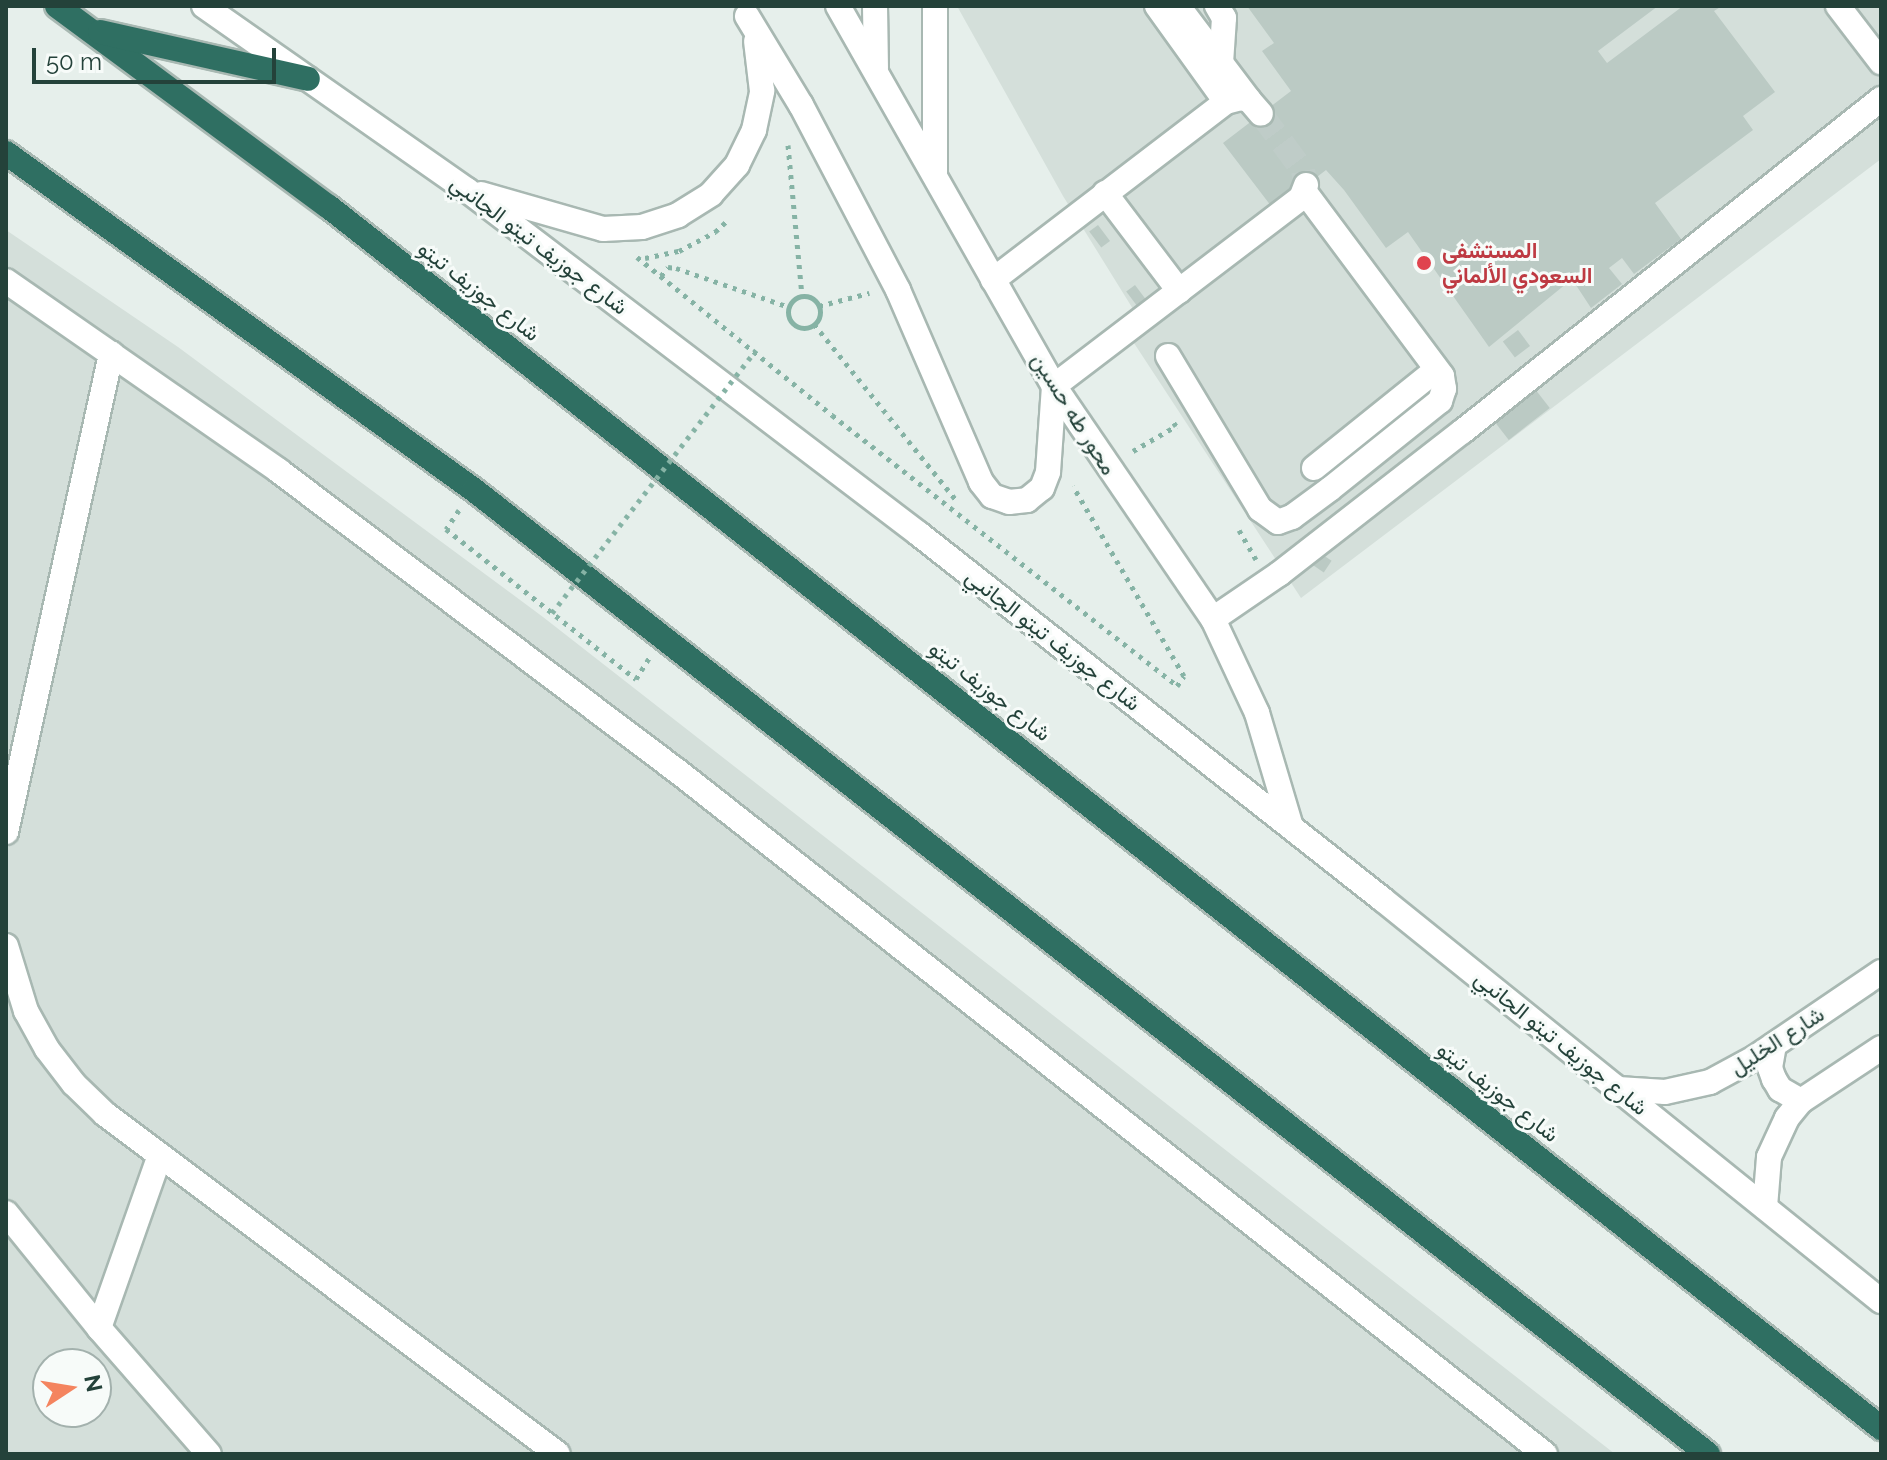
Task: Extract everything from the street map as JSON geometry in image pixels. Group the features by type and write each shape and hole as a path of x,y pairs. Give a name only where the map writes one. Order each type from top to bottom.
{"highway":[{"name":"شارع جوزيف تيتو","path":"57,6 379,245 1881,1428"},
{"path":"92,31 308,79"},
{"path":"6,153 474,490 1708,1454"}],"street":[{"name":"شارع جوزيف تيتو الجانبي","path":"204,6 467,190 919,534 1291,827 1881,1301"},
{"name":"محور طه حسين","path":"838,6 1054,386 1213,619 1257,713 1291,827"},
{"path":"875,6 877,74"},
{"path":"935,6 935,178"},
{"path":"1157,6 1245,105"},
{"path":"1178,6 1221,63 1245,105"},
{"path":"1217,6 1224,18 1221,63"},
{"path":"1838,6 1881,62"},
{"path":"467,190 603,229 642,227 678,215 711,194 737,165 754,130 761,78 760,52 744,11"},
{"path":"744,11 851,197 942,385 981,482 992,496 1009,502 1027,500 1042,488 1048,472 1054,386 1179,291 1306,188 1444,383 1440,401 1330,489 1292,517 1278,522 1260,509 1168,356"},
{"path":"1213,619 1279,574 1463,431 1881,99"},
{"path":"993,280 1105,193 1245,105"},
{"path":"1105,193 1179,291"},
{"path":"6,281 315,497 664,761 1545,1454"},
{"path":"6,832 111,353"},
{"path":"1314,468 1436,370"},
{"path":"1440,401 1463,431"},
{"path":"6,946 26,1011 47,1049 74,1084 105,1114 558,1454"},
{"name":"شارع الخليل","path":"1618,1089 1665,1092 1699,1085 1734,1071 1881,972"},
{"path":"1774,1045 1770,1068 1774,1079 1790,1097 1801,1101"},
{"path":"1765,1207 1769,1157 1777,1137 1801,1101 1881,1048"},
{"path":"99,1328 160,1155"},
{"path":"6,1213 99,1328 209,1454"}],"path":[{"path":"787,132 802,295"},
{"path":"640,259 679,251 715,232 730,218"},
{"path":"633,253 756,350 832,415 1177,686 1184,676 1072,485"},
{"path":"661,276 668,267 676,268 789,307"},
{"path":"819,306 877,291"},
{"path":"789,307 790,320 795,326 808,328 814,324 819,319 819,306 815,300 802,295"},
{"path":"789,307 802,295"},
{"path":"814,324 960,501 956,485"},
{"path":"552,613 756,350"},
{"path":"446,529 636,679"}],"shaded area":[{"name":"المستشفى السعودي الألماني","path":"957,6 1881,6 1881,159 1301,598 1132,340 1146,330 1063,196"},
{"path":"6,230 178,347 543,617 1615,1454 6,1454"}],"building":[{"path":"1247,6 1658,6 1598,51 1607,63 1683,6 1722,6 1714,11 1775,92 1743,116 1753,130 1655,203 1681,239 1634,274 1622,258 1609,268 1622,284 1591,308 1572,279 1489,347 1408,232 1386,248 1326,170 1274,210 1223,143 1291,91 1262,51 1274,43"},
{"path":"1098,225 1110,241 1101,248 1089,232"},
{"path":"1135,285 1147,301 1138,308 1126,292"},
{"path":"1518,330 1530,346 1515,357 1503,341"},
{"path":"1535,389 1550,408 1509,440 1494,421"},
{"path":"1320,553 1332,561 1324,572 1312,565"}],"tunnel":[{"path":"1261,114 1303,171 1306,185"}],"place":[{"name":"المستشفى السعودي الألماني","path":"1424,263"}]}
